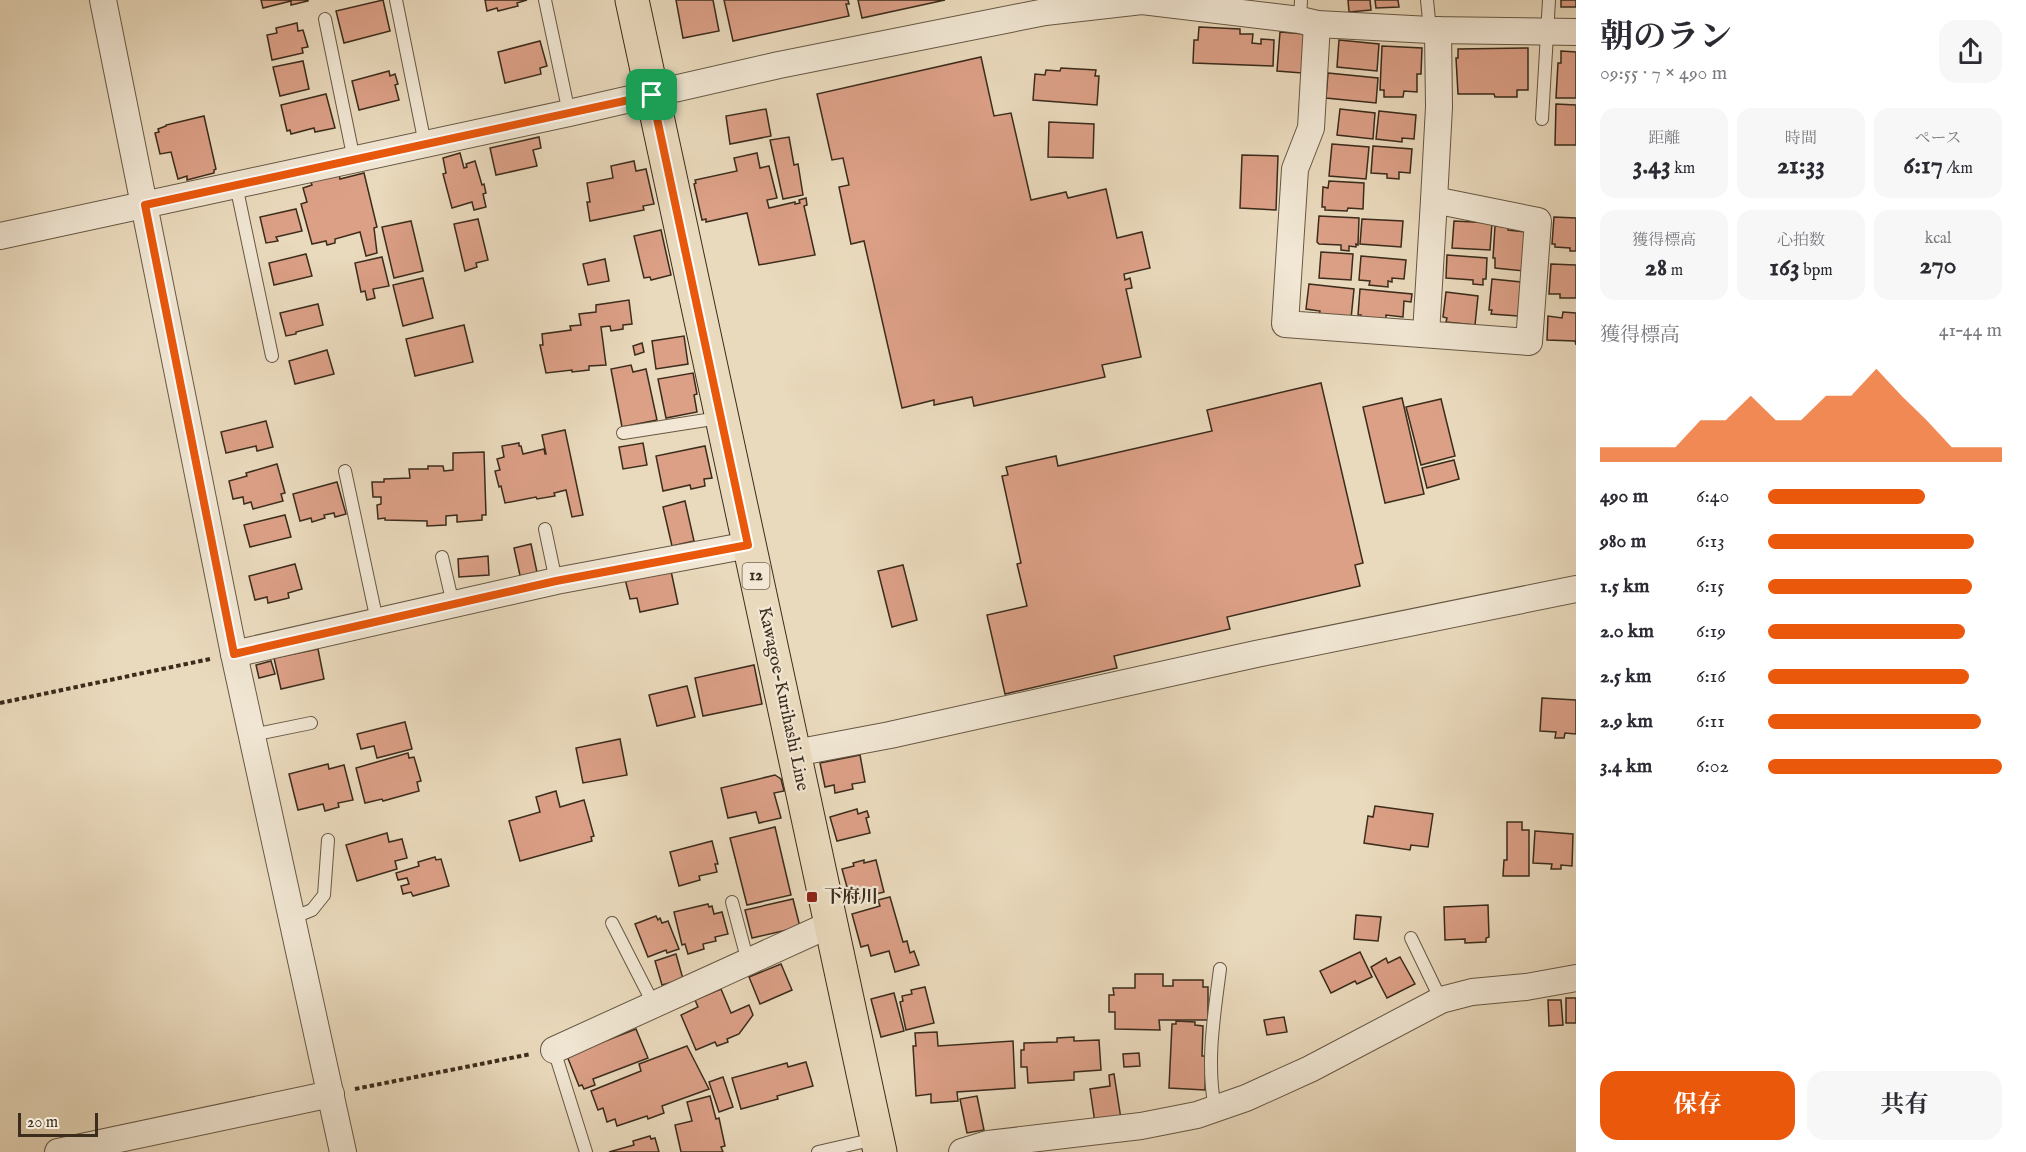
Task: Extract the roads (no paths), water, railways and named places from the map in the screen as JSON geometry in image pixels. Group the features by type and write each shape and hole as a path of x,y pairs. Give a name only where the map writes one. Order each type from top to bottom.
{"main road":[{"name":"Kawagoe-Kurihashi Line","path":"632,0 720,418 879,1145"}],"street":[{"path":"103,0 234,654 343,1152"},
{"path":"0,236 652,95 1044,6 1142,1 1306,15 1434,30 1576,33"},
{"path":"1306,15 1311,128 1295,169 1285,324 1529,342 1538,221 1434,200"},
{"path":"1426,334 1439,107 1434,30"},
{"path":"234,654 556,581 748,545"},
{"path":"795,753 890,735 1256,654 1569,593"},
{"path":"554,1050 831,924"},
{"path":"962,1152 988,1144 1141,1126 1197,1115 1246,1098 1310,1069 1441,999 1472,992 1527,987 1576,978"},
{"path":"58,1152 331,1094"}],"lane":[{"path":"396,0 425,144"},
{"path":"545,0 569,113"},
{"path":"1426,0 1434,30"},
{"path":"1542,119 1549,0"},
{"path":"325,19 354,160"},
{"path":"236,186 272,356"},
{"path":"623,433 720,418"},
{"path":"345,471 376,621"},
{"path":"545,529 556,581"},
{"path":"442,557 453,604"},
{"path":"252,735 311,723"},
{"path":"292,918 312,910 324,895 328,840"},
{"path":"732,902 748,962"},
{"path":"612,923 654,1005"},
{"path":"1411,938 1441,999"},
{"path":"1215,1109 1211,1088 1210,1050 1220,969"},
{"path":"554,1050 586,1152"},
{"path":"818,1152 879,1145"}],"place":[{"name":"下府川","path":"812,897"}]}
